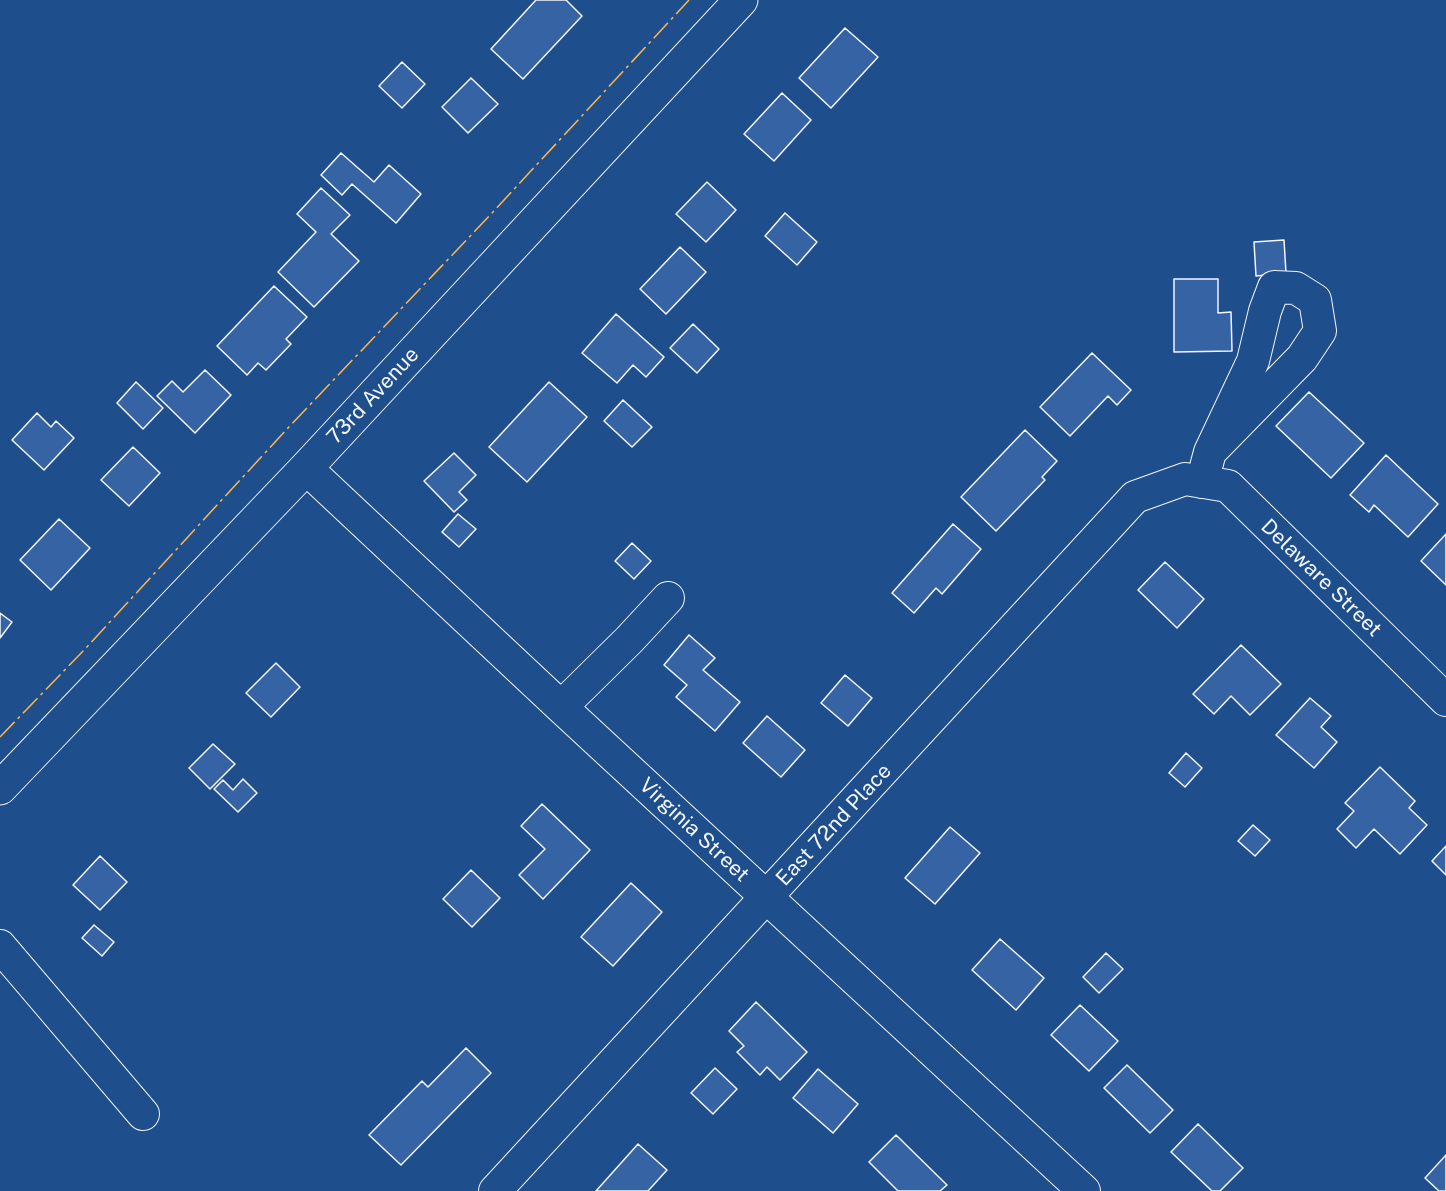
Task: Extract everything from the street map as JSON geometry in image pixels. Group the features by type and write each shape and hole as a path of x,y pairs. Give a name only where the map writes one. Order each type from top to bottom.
{"main road":[{"name":"73rd Avenue","path":"0,788 306,468 741,0"}],"street":[{"path":"1194,480 1210,452 1253,361 1265,311 1274,287 1296,288 1315,300 1320,331 1302,358 1210,452"},
{"name":"Virginia Street","path":"306,468 1084,1191"},
{"name":"Delaware Street","path":"1194,480 1228,486 1446,700"},
{"name":"East 72nd Place","path":"495,1191 1135,497 1194,480"},
{"path":"561,707 668,598"},
{"path":"0,946 143,1114"}],"building":[{"path":"536,0 566,0 582,16 523,79 491,49"},
{"path":"845,28 878,57 831,108 799,78"},
{"path":"402,62 425,84 402,108 379,86"},
{"path":"471,78 498,104 468,133 442,107"},
{"path":"782,93 811,120 774,161 744,134"},
{"path":"341,153 374,182 389,165 421,194 396,223 352,184 342,195 321,175"},
{"path":"707,182 736,210 706,242 676,214"},
{"path":"321,188 350,215 331,234 359,261 314,307 278,272 316,232 297,214"},
{"path":"785,213 817,242 797,265 765,236"},
{"path":"1284,240 1286,273 1256,276 1254,242"},
{"path":"680,247 706,272 666,314 640,289"},
{"path":"1174,279 1218,279 1218,313 1231,312 1232,351 1174,352"},
{"path":"274,286 307,317 286,339 291,344 266,370 258,363 247,375 217,346"},
{"path":"616,314 664,357 646,377 633,365 617,383 582,353"},
{"path":"693,324 719,349 697,373 670,348"},
{"path":"1092,353 1131,390 1117,405 1108,396 1070,436 1040,407"},
{"path":"205,370 231,395 195,433 157,396 172,381 183,392"},
{"path":"136,382 163,408 143,429 117,403"},
{"path":"549,382 587,417 527,482 489,447"},
{"path":"1309,392 1364,443 1331,478 1276,426"},
{"path":"623,400 652,427 632,447 604,421"},
{"path":"37,413 51,427 56,421 74,438 44,470 12,440"},
{"path":"1025,430 1057,461 1042,477 1045,480 996,531 961,497"},
{"path":"133,447 160,473 129,506 101,480"},
{"path":"454,453 476,475 459,492 467,500 454,512 424,481"},
{"path":"1386,455 1438,504 1408,537 1374,505 1369,512 1350,495"},
{"path":"458,514 476,529 459,547 442,532"},
{"path":"59,519 90,548 51,590 20,560"},
{"path":"953,524 981,549 942,594 936,588 914,613 892,593"},
{"path":"1446,534 1446,585 1421,561"},
{"path":"632,543 651,561 634,579 615,561"},
{"path":"1165,562 1204,599 1177,628 1138,590"},
{"path":"0,613 12,622 0,638"},
{"path":"689,635 715,658 703,670 740,702 715,731 676,697 687,685 664,665"},
{"path":"1241,645 1281,684 1250,715 1231,696 1214,714 1193,694"},
{"path":"276,663 300,687 271,717 246,693"},
{"path":"845,675 872,698 848,726 821,703"},
{"path":"1310,698 1331,716 1321,727 1337,742 1314,768 1276,735"},
{"path":"767,716 805,750 781,777 743,743"},
{"path":"213,744 235,764 210,789 189,768"},
{"path":"1186,753 1202,768 1185,787 1169,773"},
{"path":"1380,767 1415,801 1409,808 1427,825 1400,854 1374,829 1356,848 1337,829 1354,811 1345,803"},
{"path":"243,779 257,793 238,812 214,789 223,780 233,790"},
{"path":"542,804 590,850 543,899 519,875 545,849 521,826"},
{"path":"1253,825 1270,840 1255,856 1238,841"},
{"path":"950,827 980,853 935,904 905,878"},
{"path":"1446,846 1446,875 1432,861"},
{"path":"100,856 127,882 100,910 73,885"},
{"path":"471,870 500,898 472,927 443,899"},
{"path":"631,883 662,912 613,966 581,937"},
{"path":"94,925 114,942 102,956 82,938"},
{"path":"1000,939 1044,978 1016,1010 972,970"},
{"path":"1106,953 1123,969 1099,993 1083,977"},
{"path":"756,1002 807,1052 780,1080 767,1067 760,1075 737,1052 744,1046 729,1031"},
{"path":"1080,1005 1118,1041 1089,1071 1051,1035"},
{"path":"466,1048 491,1073 401,1165 369,1135 422,1081 428,1087"},
{"path":"1127,1065 1173,1110 1150,1133 1104,1088"},
{"path":"715,1068 737,1089 713,1114 691,1093"},
{"path":"818,1069 858,1104 833,1133 793,1098"},
{"path":"1198,1124 1243,1168 1220,1191 1212,1191 1171,1152"},
{"path":"896,1135 947,1185 940,1191 898,1191 869,1162"},
{"path":"638,1144 667,1170 648,1191 596,1191"},
{"path":"1446,1155 1446,1191 1439,1191 1425,1178"}],"power":[{"path":"0,737 85,649 286,430 493,212 689,0"}]}
